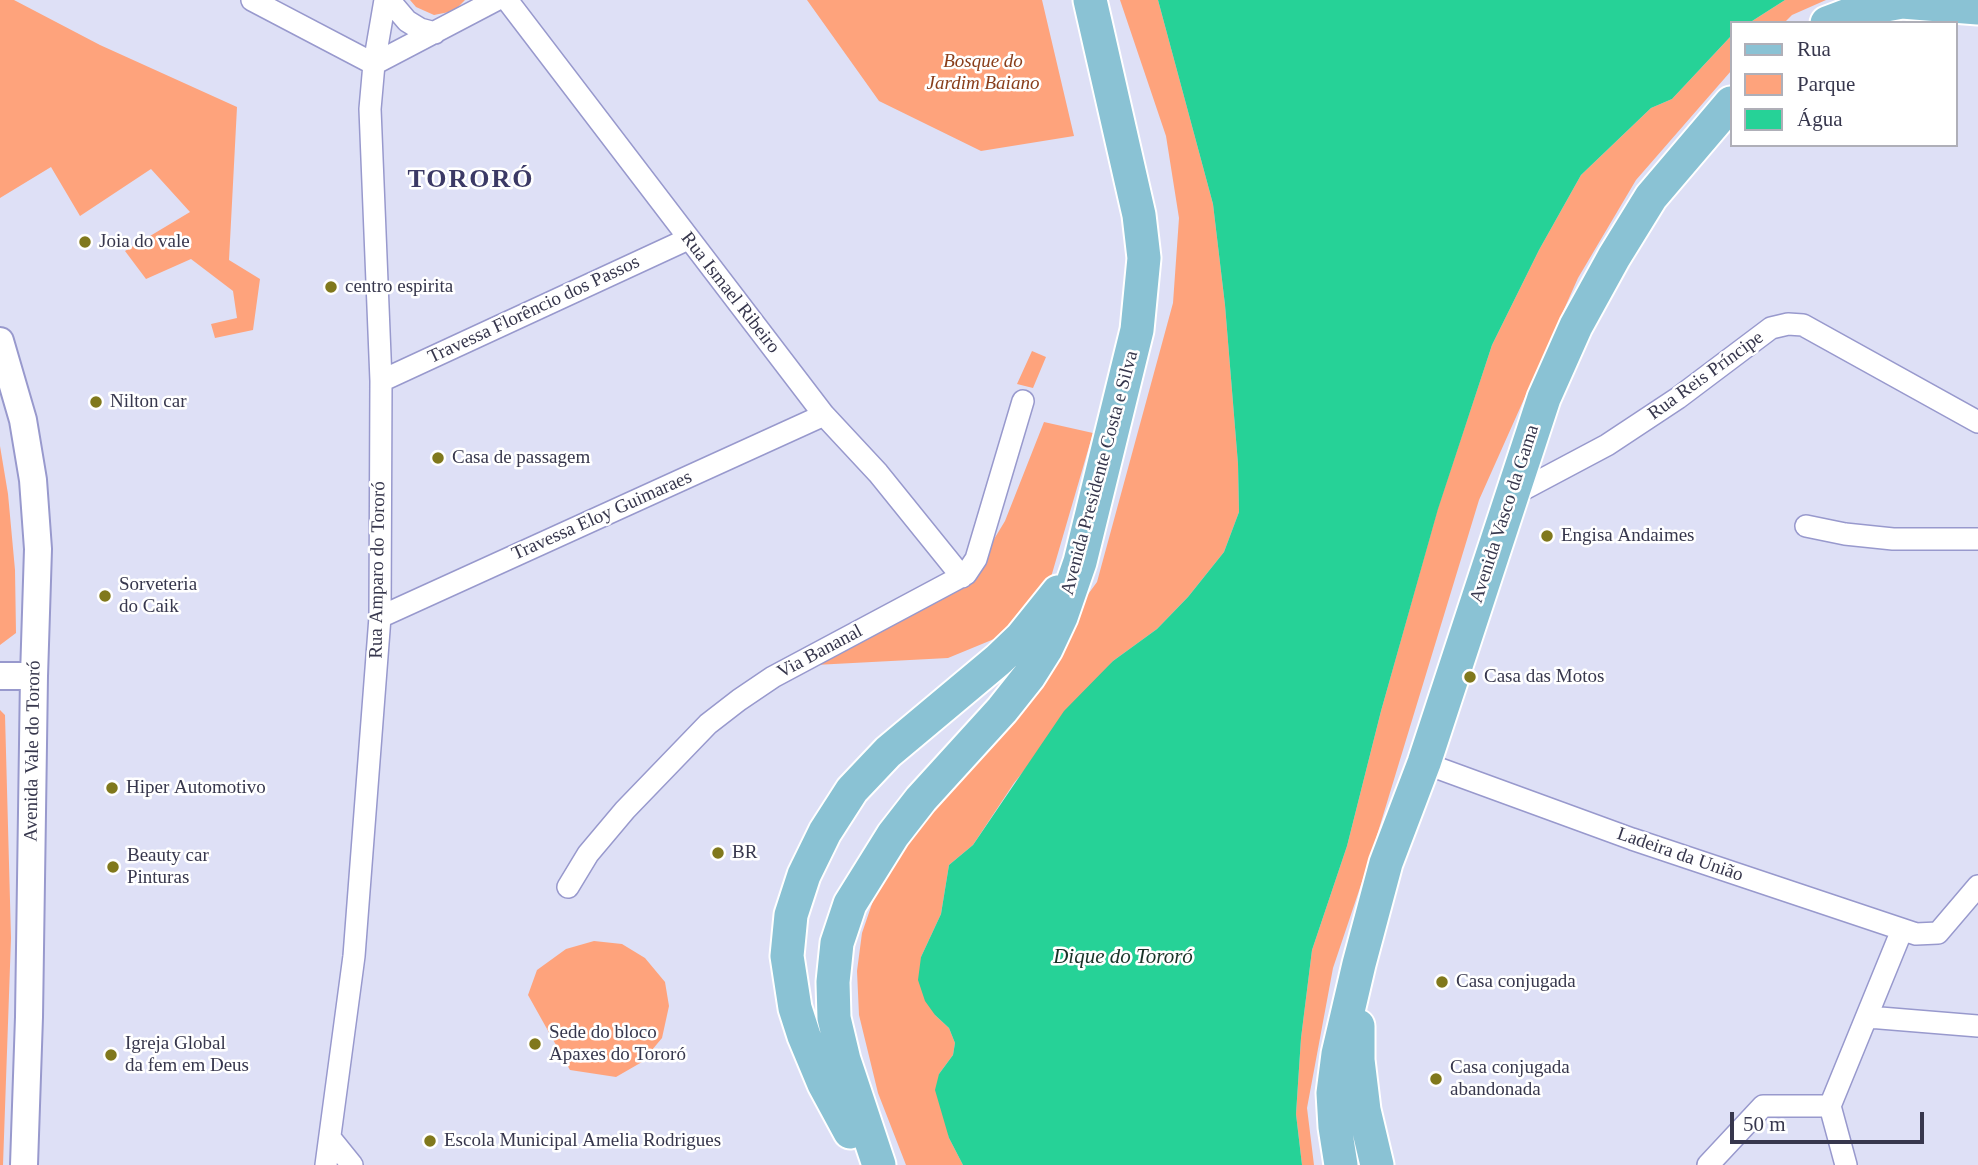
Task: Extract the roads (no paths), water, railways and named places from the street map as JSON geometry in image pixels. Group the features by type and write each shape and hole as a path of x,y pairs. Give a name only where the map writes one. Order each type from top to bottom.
{"main road":[{"name":"Avenida Presidente Costa e Silva","path":"876,1165 834,1018 833,982 837,943 845,917 870,868 892,835 1029,676 1061,617 1080,562 1137,330 1143,258 1139,215 1090,0"},
{"path":"1832,21 1864,9 1902,2 1978,8"},
{"name":"Avenida Vasco da Gama","path":"1341,1165 1333,1093 1338,1054 1359,964 1386,863 1424,764 1544,398 1576,326 1651,197 1730,104"},
{"path":"876,1165 849,1131 824,1084 795,1008 788,956 791,915 804,875 825,832 852,790 888,752 1021,638 1080,562"},
{"name":"Avenida Vasco da Gama","path":"1359,964 1358,1060 1364,1110 1377,1165"}],"street":[{"path":"252,0 374,64 496,0"},
{"path":"387,0 407,21 419,29 435,33"},
{"name":"Rua Amparo do Tororó","path":"327,1165 355,943 380,617 381,381 370,108 374,64 387,0"},
{"name":"Rua Ismael Ribeiro","path":"507,0 824,415 878,474 962,577"},
{"name":"Travessa Florêncio dos Passos","path":"381,381 688,239"},
{"name":"Rua Reis Príncipe","path":"1511,496 1607,445 1678,398 1771,328 1788,324 1803,325 1978,422"},
{"name":"Avenida Vale do Tororó","path":"0,341 23,421 33,480 38,549 29,1017 23,1165"},
{"path":"962,577 976,559 1023,401"},
{"name":"Travessa Eloy Guimaraes","path":"380,617 824,415"},
{"path":"1806,526 1894,539 1978,539"},
{"name":"Via Bananal","path":"568,887 588,854 625,810 708,724 773,677 962,577"},
{"path":"0,676 34,676"},
{"name":"Ladeira da União","path":"1424,764 1632,839 1902,930 1927,935 1938,933 1978,886"},
{"path":"1846,1165 1830,1106 1902,930"},
{"path":"1868,1017 1978,1027"},
{"path":"1708,1165 1763,1106 1830,1106"},
{"path":"331,1139 342,1165"},
{"path":"331,1139 352,1165"}],"water":[{"name":"Dique do Tororó","path":"1158,0 1785,0 1752,21 1730,21 1730,37 1672,99 1651,108 1581,175 1539,250 1492,345 1438,509 1381,711 1347,846 1312,950 1301,1038 1296,1114 1302,1165 963,1165 949,1138 935,1090 939,1074 953,1055 955,1043 949,1028 925,1001 918,980 921,957 941,914 949,865 973,845 1064,711 1113,661 1157,629 1188,597 1224,552 1239,512 1238,464 1225,305 1213,204"}],"place":[{"name":"Joia do vale","path":"85,242"},
{"name":"centro espirita","path":"331,287"},
{"name":"Nilton car","path":"96,402"},
{"name":"Casa de passagem","path":"438,458"},
{"name":"Engisa Andaimes","path":"1547,536"},
{"name":"Sorveteria do Caik","path":"105,596"},
{"name":"Casa das Motos","path":"1470,677"},
{"name":"Hiper Automotivo","path":"112,788"},
{"name":"BR","path":"718,853"},
{"name":"Beauty car Pinturas","path":"113,867"},
{"name":"Casa conjugada","path":"1442,982"},
{"name":"Sede do bloco Apaxes do Tororó","path":"535,1044"},
{"name":"Igreja Global da fem em Deus","path":"111,1055"},
{"name":"Casa conjugada abandonada","path":"1436,1079"},
{"name":"Escola Municipal Amelia Rodrigues","path":"430,1141"}],"district":[{"name":"TORORÓ","path":"471,180"}],"park label":[{"name":"Bosque do Jardim Baiano","path":"983,73"}]}
